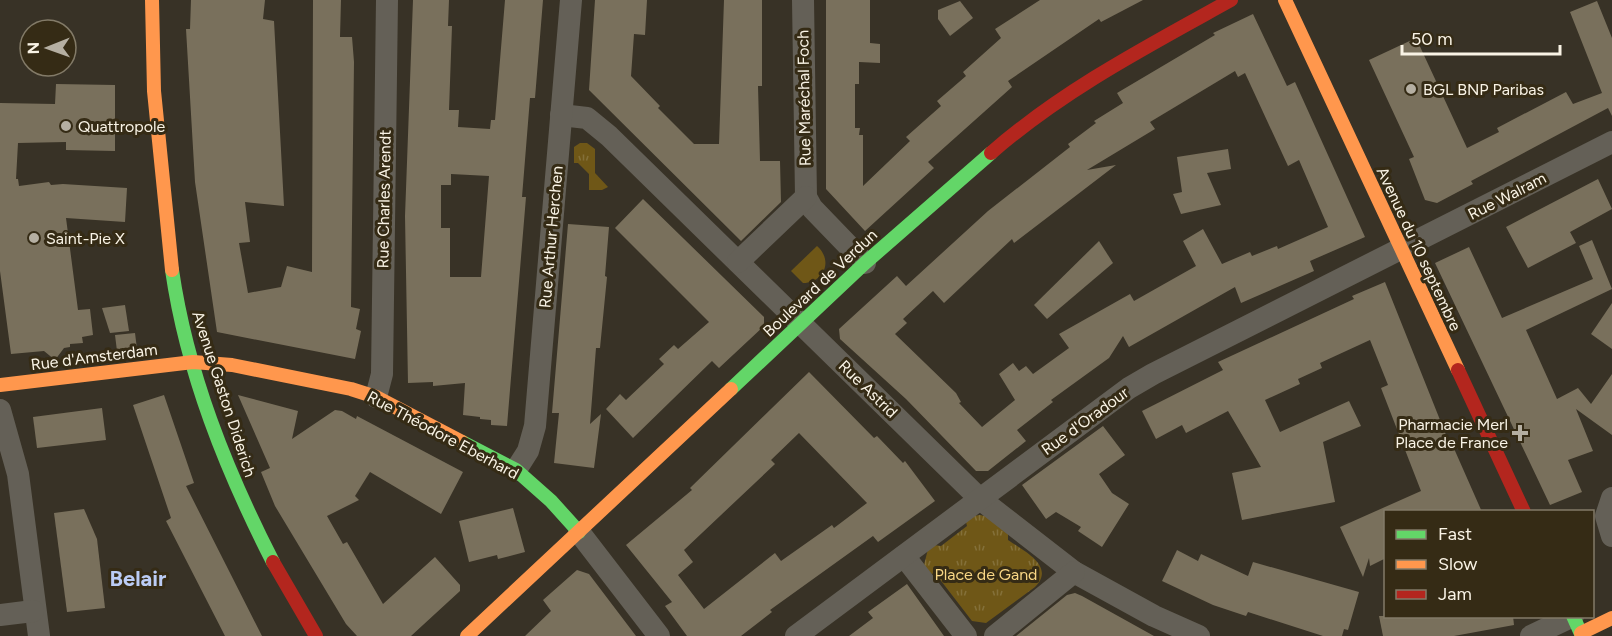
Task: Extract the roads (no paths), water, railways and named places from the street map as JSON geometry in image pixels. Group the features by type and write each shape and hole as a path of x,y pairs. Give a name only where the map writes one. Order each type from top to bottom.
{"street":[{"name":"Avenue Gaston Diderich","path":"152,0 155,100 166,238 183,331 225,458 255,530 280,579 316,636"},
{"name":"Rue Charles Arendt","path":"376,397 382,374 387,0"},
{"name":"Rue Arthur Herchen","path":"516,470 528,452 535,426 571,0"},
{"name":"Rue Maréchal Foch","path":"803,0 806,197"},
{"name":"Boulevard de Verdun","path":"467,636 865,263 1021,127 1098,74 1231,0"},
{"name":"Avenue du 10 septembre","path":"1285,0 1523,510"},
{"name":"Rue Astrid","path":"561,115 587,118 609,136 980,499 1074,572 1154,616 1199,636"},
{"name":"Rue Walram","path":"1401,249 1612,142"},
{"path":"738,262 806,197 812,208 865,263"},
{"name":"Rue d'Oradour","path":"796,636 1129,388 1401,249"},
{"name":"Rue d'Amsterdam","path":"0,385 193,362"},
{"name":"Rue Théodore Eberhard","path":"193,362 232,365 351,389 376,397 516,470 551,501 579,532 659,636"},
{"path":"0,410 18,474 33,611 39,636"},
{"path":"1612,498 1606,516 1612,536"},
{"path":"904,556 966,636"},
{"path":"995,636 1074,572"},
{"path":"0,615 33,611"},
{"path":"1531,636 1612,618"}],"place":[{"name":"BGL BNP Paribas","path":"1411,89"},
{"name":"Quattropole","path":"66,126"},
{"name":"Saint-Pie X","path":"34,238"},
{"name":"Pharmacie Merl Place de France","path":"1520,433"}],"district":[{"name":"Belair","path":"138,578"}],"park label":[{"name":"Place de Gand","path":"986,574"}]}
